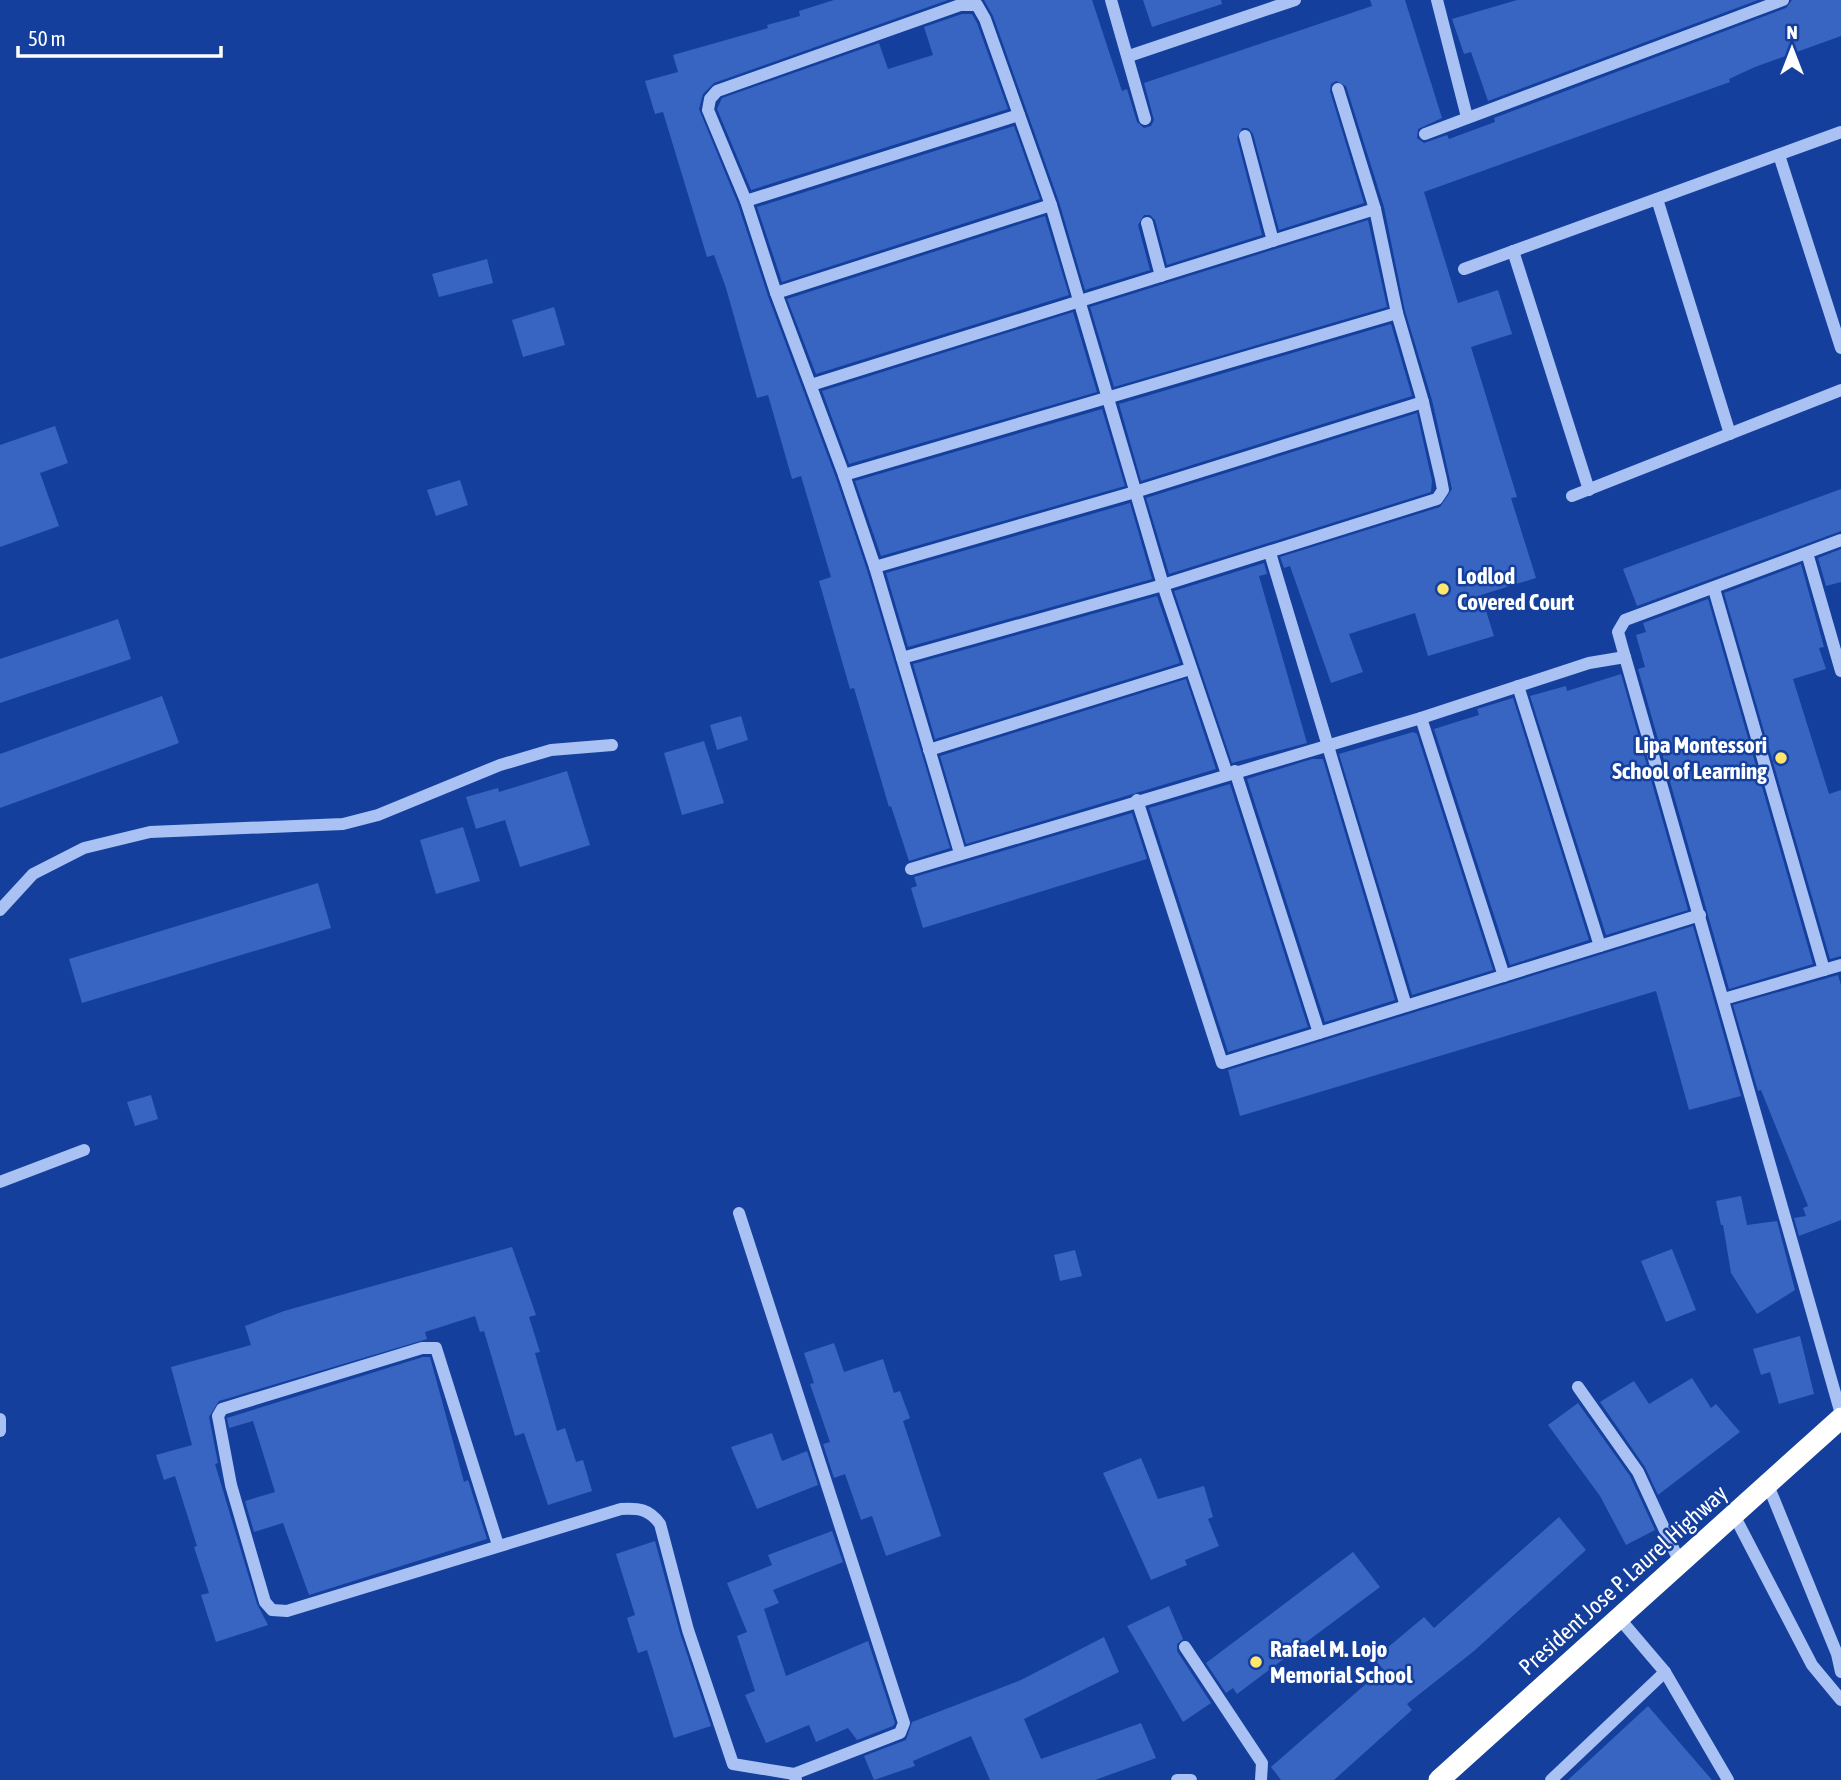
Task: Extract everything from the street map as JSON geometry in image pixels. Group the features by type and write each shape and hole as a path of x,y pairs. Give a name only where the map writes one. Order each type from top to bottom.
{"highway":[{"name":"President Jose P. Laurel Highway","path":"1439,1780 1768,1485 1841,1416"}],"street":[{"path":"1111,0 1145,119"},
{"path":"1129,56 1295,0"},
{"path":"1437,0 1466,117"},
{"path":"1425,134 1783,0"},
{"path":"960,853 875,567 844,475 776,293 746,201 708,110 710,99 717,92 960,5 977,5 985,19 1051,205 1190,669 1231,773 1319,1033"},
{"path":"902,659 1270,553 1437,499 1443,490 1423,402 1397,313 1375,209 1338,89"},
{"path":"746,201 1019,115"},
{"path":"1464,269 1841,132"},
{"path":"1245,136 1273,241"},
{"path":"1779,155 1841,348"},
{"path":"1657,199 1730,434"},
{"path":"776,293 1051,205"},
{"path":"811,385 1375,209"},
{"path":"1147,223 1161,276"},
{"path":"1513,251 1589,490"},
{"path":"844,475 1397,313"},
{"path":"1572,496 1841,390"},
{"path":"875,567 1135,492 1423,402"},
{"path":"1841,540 1625,620 1618,632 1841,1416"},
{"path":"1270,553 1406,1006"},
{"path":"1807,553 1836,638 1841,671"},
{"path":"1713,589 1824,970"},
{"path":"911,869 1421,718 1588,663 1625,657"},
{"path":"929,750 1190,669"},
{"path":"1518,686 1600,946"},
{"path":"1421,718 1504,976"},
{"path":"0,910 33,874 84,848 150,832 343,824 378,815 500,765 551,750 612,745"},
{"path":"1137,800 1222,1063 1700,915"},
{"path":"1724,999 1841,965"},
{"path":"0,1182 84,1150"},
{"path":"498,1545 436,1348 422,1348 337,1372 222,1409 218,1416 231,1485 265,1602 272,1610 287,1611 498,1545 621,1509 637,1508 652,1513 660,1524 688,1630 733,1764 795,1777 900,1733 904,1723 739,1213"},
{"path":"1578,1387 1638,1472 1680,1563"},
{"path":"0,1419 0,1430"},
{"path":"1768,1485 1837,1654 1841,1672"},
{"path":"1734,1515 1812,1665 1841,1700"},
{"path":"1619,1618 1665,1672 1728,1780"},
{"path":"1185,1647 1262,1763 1261,1780"},
{"path":"1550,1780 1665,1672"},
{"path":"1178,1780 1191,1780"}],"building":[{"path":"834,0 948,0 714,83 703,94 699,109 738,204 768,296 836,478 867,570 950,848 909,861 891,806 889,807 854,688 850,689 819,581 831,577 801,476 792,479 768,395 757,398 726,288 714,255 707,257 663,112 655,114 645,81 678,72 673,55 768,28 767,25 800,16 799,11"},
{"path":"984,0 1092,0 1122,91 1127,89 1137,122 1144,128 1151,126 1154,120 1144,83 1372,6 1370,0 1405,0 1442,118 1418,129 1417,138 1424,143 1447,135 1449,139 1495,122 1494,118 1786,8 1792,0 1841,0 1841,36 1755,67 1729,79 1730,82 1424,192 1458,303 1498,290 1512,334 1471,347 1517,497 1511,498 1536,578 1481,595 1494,636 1428,656 1415,613 1349,634 1363,672 1331,683 1290,566 1284,568 1280,557 1440,507 1452,489 1432,400 1405,311 1384,207 1346,86 1336,81 1331,84 1330,91 1364,203 1279,230 1253,134 1248,128 1242,128 1237,138 1262,235 1167,265 1155,220 1150,215 1144,215 1138,225 1150,270 1085,290 1059,202 993,16"},
{"path":"1143,0 1221,0 1222,4 1152,27"},
{"path":"1517,0 1758,0 1488,101 1471,52 1464,54 1452,19"},
{"path":"962,14 972,14 977,23 1008,109 751,190 717,109 722,98 879,43 888,69 933,55 924,27"},
{"path":"1014,126 1040,199 782,282 757,207"},
{"path":"1045,216 1069,295 816,374 787,299"},
{"path":"1368,220 1387,307 1114,387 1090,307"},
{"path":"487,259 493,283 439,297 432,274"},
{"path":"554,307 565,345 523,357 512,320"},
{"path":"1073,312 1097,392 849,464 822,391"},
{"path":"1391,324 1412,396 1141,481 1119,404"},
{"path":"1102,409 1125,486 881,556 855,481"},
{"path":"1417,413 1432,481 1431,492 1169,574 1146,498"},
{"path":"55,426 68,463 40,473 59,526 0,547 0,445"},
{"path":"460,480 468,505 436,516 427,490"},
{"path":"1841,489 1841,531 1637,606 1623,569"},
{"path":"1130,503 1152,579 908,647 886,573"},
{"path":"1841,549 1841,582 1826,586 1818,558"},
{"path":"1264,563 1267,574 1259,576 1307,743 1232,763 1174,591"},
{"path":"1801,564 1824,647 1819,648 1826,669 1793,679 1829,794 1841,790 1841,956 1830,959 1724,593"},
{"path":"1157,596 1180,663 935,739 913,664"},
{"path":"1708,599 1813,964 1729,989 1638,669 1645,667 1636,635 1646,632 1643,623"},
{"path":"118,619 131,659 0,703 0,659"},
{"path":"1621,674 1688,910 1606,935 1530,696 1566,686 1567,691"},
{"path":"1186,679 1216,769 966,844 940,756"},
{"path":"162,696 179,743 0,808 0,754"},
{"path":"1513,698 1589,940 1510,965 1434,729 1479,715 1477,709"},
{"path":"741,716 748,740 717,750 710,725"},
{"path":"1413,732 1417,734 1493,970 1412,995 1339,754"},
{"path":"704,741 724,803 682,815 664,753"},
{"path":"1312,759 1323,759 1395,1000 1325,1022 1247,779"},
{"path":"567,771 590,845 520,867 505,820 476,829 466,797 498,788 499,792"},
{"path":"1230,784 1308,1027 1228,1052 1149,808"},
{"path":"1132,813 1147,859 923,928 911,888 917,886 914,877"},
{"path":"463,827 480,881 436,894 420,840"},
{"path":"318,883 331,928 82,1003 69,959"},
{"path":"1693,926 1741,1096 1689,1110 1656,991 1240,1116 1228,1070"},
{"path":"1838,975 1841,985 1841,1220 1799,1236 1794,1218 1806,1216 1803,1208 1808,1206 1761,1090 1758,1091 1733,1005"},
{"path":"151,1095 158,1119 135,1126 127,1102"},
{"path":"1741,1196 1747,1225 1777,1221 1795,1290 1757,1314 1731,1273 1716,1201"},
{"path":"512,1247 536,1315 529,1317 540,1352 535,1353 557,1431 565,1428 576,1462 583,1460 592,1491 548,1505 524,1433 515,1436 484,1331 480,1332 475,1316 425,1332 427,1339 219,1401 209,1417 218,1463 215,1464 257,1604 268,1625 216,1642 201,1595 209,1593 175,1476 164,1480 156,1455 192,1445 171,1367 251,1345 245,1326 284,1311"},
{"path":"1672,1249 1696,1310 1666,1322 1641,1261"},
{"path":"1075,1250 1082,1276 1060,1281 1054,1255"},
{"path":"1800,1336 1814,1394 1779,1404 1770,1372 1761,1375 1753,1349"},
{"path":"834,1343 844,1372 883,1359 894,1393 900,1391 910,1418 903,1421 941,1536 886,1556 872,1516 861,1520 845,1474 834,1478 823,1444 830,1442 810,1384 814,1383 804,1353"},
{"path":"430,1357 464,1482 468,1480 487,1539 309,1595 283,1523 254,1532 245,1501 275,1492 253,1421 229,1428 227,1418"},
{"path":"1692,1378 1711,1408 1716,1404 1740,1432 1658,1495 1645,1467 1600,1402 1634,1381 1649,1404"},
{"path":"1578,1403 1630,1476 1655,1530 1626,1545 1600,1496 1548,1425"},
{"path":"772,1433 782,1461 807,1451 818,1485 757,1509 731,1447"},
{"path":"1141,1458 1158,1499 1204,1486 1213,1517 1208,1519 1219,1546 1185,1560 1187,1565 1151,1580 1103,1473"},
{"path":"1559,1517 1586,1550 1474,1651 1407,1704 1412,1710 1334,1780 1281,1780 1271,1767 1383,1669 1374,1659 1424,1617 1434,1628"},
{"path":"832,1531 843,1562 773,1590 779,1603 764,1609 786,1676 868,1641 895,1723 857,1740 848,1728 816,1742 809,1725 766,1743 745,1695 755,1691 737,1636 747,1632 727,1583 772,1565 768,1555"},
{"path":"655,1541 680,1633 711,1726 674,1738 647,1650 638,1653 627,1618 635,1615 616,1554"},
{"path":"1353,1552 1380,1587 1237,1694 1233,1688 1226,1693 1206,1663"},
{"path":"1169,1606 1183,1639 1177,1644 1177,1651 1211,1703 1183,1722 1127,1626"},
{"path":"1104,1637 1119,1672 1024,1719 1041,1759 1141,1723 1156,1758 1095,1780 990,1780 971,1736 913,1761 915,1766 874,1780 864,1756 906,1740 912,1722 1021,1680"},
{"path":"1648,1706 1712,1780 1568,1780"}],"place":[{"name":"Lodlod Covered Court","path":"1443,589"},
{"name":"Lipa Montessori School of Learning","path":"1781,758"},
{"name":"Rafael M. Lojo Memorial School","path":"1256,1662"}]}
